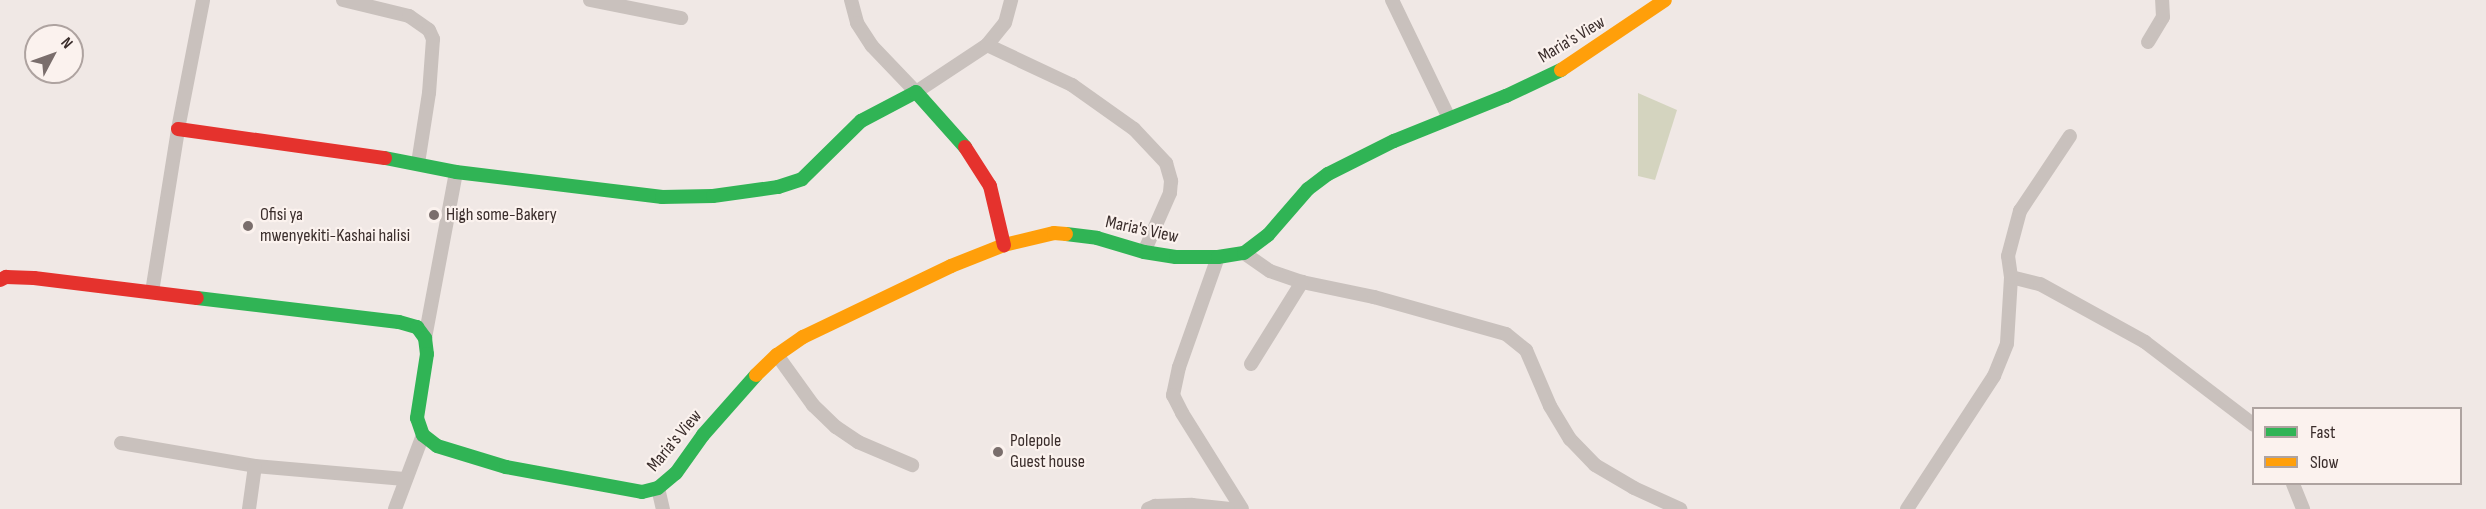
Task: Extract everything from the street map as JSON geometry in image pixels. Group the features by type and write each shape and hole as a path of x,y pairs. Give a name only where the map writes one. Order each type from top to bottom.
{"street":[{"path":"152,292 178,129 203,0"},
{"path":"343,0 376,4 409,16 422,23 433,39 429,93 418,163"},
{"path":"590,0 681,18"},
{"path":"850,0 857,23 872,46 916,92 978,165 996,205 1004,245"},
{"path":"178,129 418,163 456,172 662,197 753,192 802,179 861,121 885,106 916,92 987,45 1005,23 1011,0"},
{"path":"1392,0 1449,118"},
{"name":"Maria's View","path":"658,488 676,473 703,435 748,382 777,354 813,332 951,266 1004,245 1054,233 1097,238 1144,252 1176,257 1218,258 1245,253 1268,235 1308,189 1328,174 1394,141 1506,96 1569,66 1665,0"},
{"path":"2148,42 2163,17 2162,0"},
{"path":"987,45 1072,85 1134,129 1166,163 1171,181 1170,193 1144,252"},
{"path":"1907,509 1994,376 2007,343 2011,277 2008,256 2020,211 2070,136"},
{"path":"456,172 425,338 427,354 417,418 423,435 436,446 506,467 642,492 658,488 663,509"},
{"path":"1245,253 1270,271 1302,282 1383,299 1484,326 1511,337 1526,350 1550,406 1570,439 1595,465 1655,505 1680,509"},
{"path":"1218,258 1179,367 1173,395 1242,509"},
{"path":"0,280 6,277 34,278 399,322 417,327 425,338"},
{"path":"2011,277 2049,288 2145,342 2252,424"},
{"path":"1251,364 1302,282"},
{"path":"777,354 813,405 836,427 858,442 912,465"},
{"path":"395,509 404,479 423,435"},
{"path":"121,443 255,465 404,479"},
{"path":"249,509 255,465"},
{"path":"2294,485 2303,509"},
{"path":"1148,509 1155,506 1192,505 1228,509"}],"green space":[{"path":"1638,93 1677,110 1655,180 1638,176"}],"traffic: fast":[{"path":"1066,234 1097,238 1144,252 1176,257 1218,257 1244,253 1268,235 1308,189 1328,174 1394,141 1506,96 1561,70"},
{"path":"385,158 456,172 662,197 713,196 778,187 802,179 861,121 916,92 965,147"},
{"path":"197,298 399,322 417,327 425,338 427,354 417,418 423,435 437,446 506,467 642,492 658,488 676,473 703,435 756,375"}],"traffic: slow":[{"path":"1561,70 1665,0"},
{"path":"756,375 777,355 803,337 951,266 1004,245 1054,233 1066,234"}],"traffic: jam":[{"path":"178,129 385,158"},
{"path":"965,147 990,186 1004,245"},
{"path":"0,280 6,277 34,278 197,298"}],"place":[{"name":"High some-Bakery","path":"434,215"},
{"name":"Ofisi ya mwenyekiti-Kashai halisi","path":"248,226"},
{"name":"Polepole Guest house","path":"998,452"}]}
